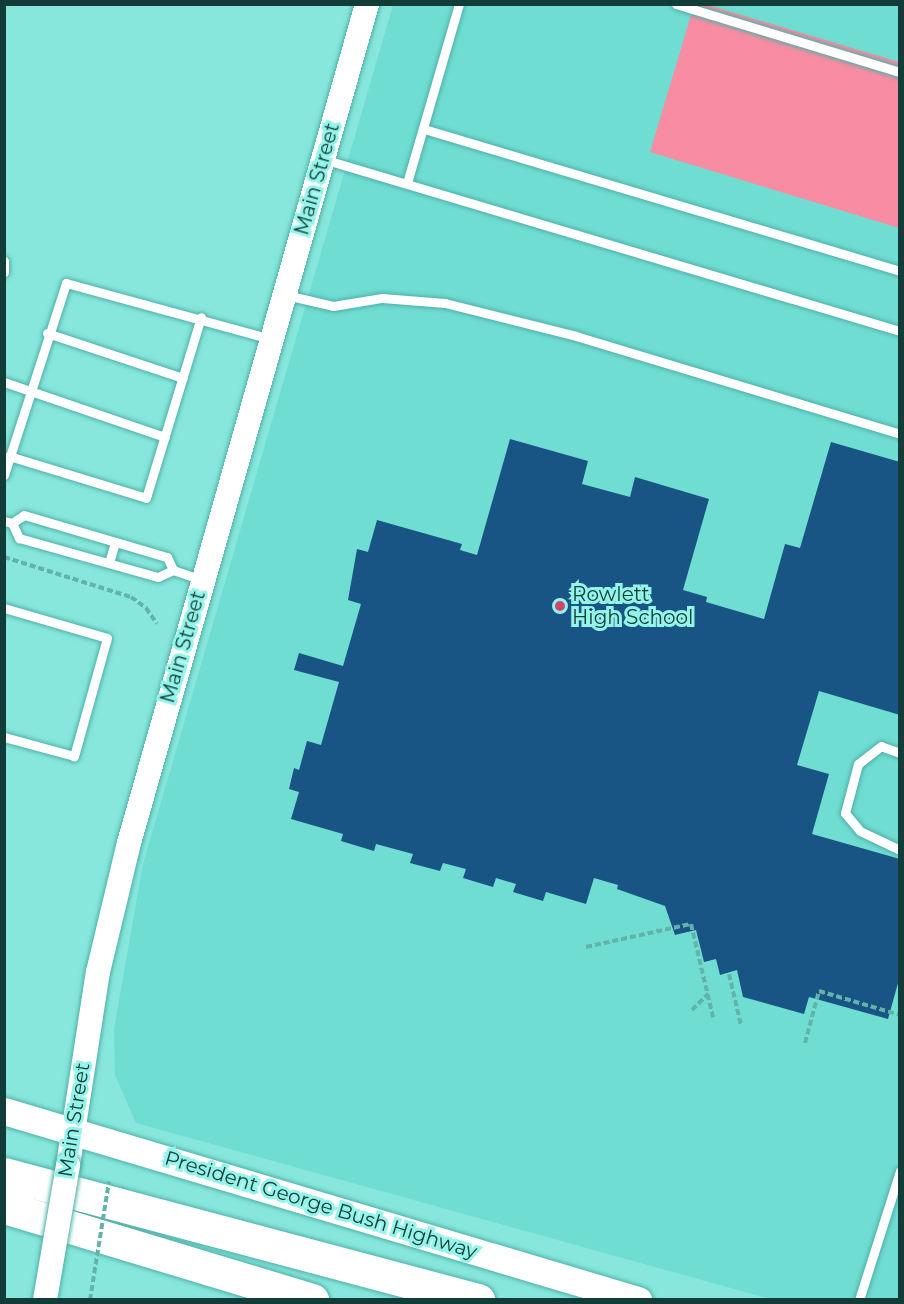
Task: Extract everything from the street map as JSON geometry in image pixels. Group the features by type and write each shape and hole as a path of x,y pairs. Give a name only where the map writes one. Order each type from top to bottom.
{"highway":[{"path":"4,1174 478,1299"},
{"path":"4,1207 312,1299"}],"main road":[{"name":"President George Bush Highway","path":"4,1111 638,1299"}],"street":[{"name":"Main Street","path":"45,1299 98,972 132,832 367,4"}],"lane":[{"path":"406,183 424,129 459,4"},
{"path":"676,4 900,72"},
{"path":"424,129 900,271"},
{"path":"323,159 900,331"},
{"path":"4,261 4,272"},
{"path":"4,475 29,391 66,283 201,317 272,339"},
{"path":"284,295 333,306 382,298 445,303 576,336 900,434"},
{"path":"9,456 146,498 201,317"},
{"path":"48,333 183,378"},
{"path":"4,382 165,437"},
{"path":"173,570 167,557 24,515 8,522 19,537 158,577 173,570 202,580"},
{"path":"109,563 115,542"},
{"path":"4,608 107,638 74,756 4,737"},
{"path":"900,753 880,746 858,764 845,813 860,831 900,850"},
{"path":"859,1299 900,1171"}],"path":[{"path":"4,557 130,597 146,608 157,624"},
{"path":"586,947 691,924 713,1017"},
{"path":"729,974 741,1025"},
{"path":"805,1043 819,991 900,1015"},
{"path":"692,1010 708,994"},
{"path":"90,1299 109,1182"}],"shaded area":[{"name":"Rowlett High School","path":"393,5 899,5 899,1299 770,1299 136,1123 115,1075 114,1029 143,864"},
{"path":"694,5 708,5 899,62 899,228 650,152"}],"building":[{"name":"Rowlett High School","path":"510,439 588,461 582,484 630,497 635,477 709,499 683,590 707,597 706,602 764,619 785,544 800,548 831,442 900,462 900,715 819,691 797,765 829,774 812,834 900,859 900,976 888,1019 809,997 804,1014 743,997 737,970 720,975 716,959 704,962 696,930 675,935 665,906 617,889 618,885 594,878 586,904 546,892 543,901 513,892 516,884 496,878 493,887 463,878 466,869 443,863 440,871 410,863 413,854 376,844 374,851 341,841 343,834 291,819 299,792 289,789 294,768 299,770 307,741 321,745 339,682 294,670 299,653 343,666 361,604 348,600 357,549 368,552 377,520 462,544 460,550 477,555"}],"place":[{"name":"Rowlett High School","path":"560,606"}]}
